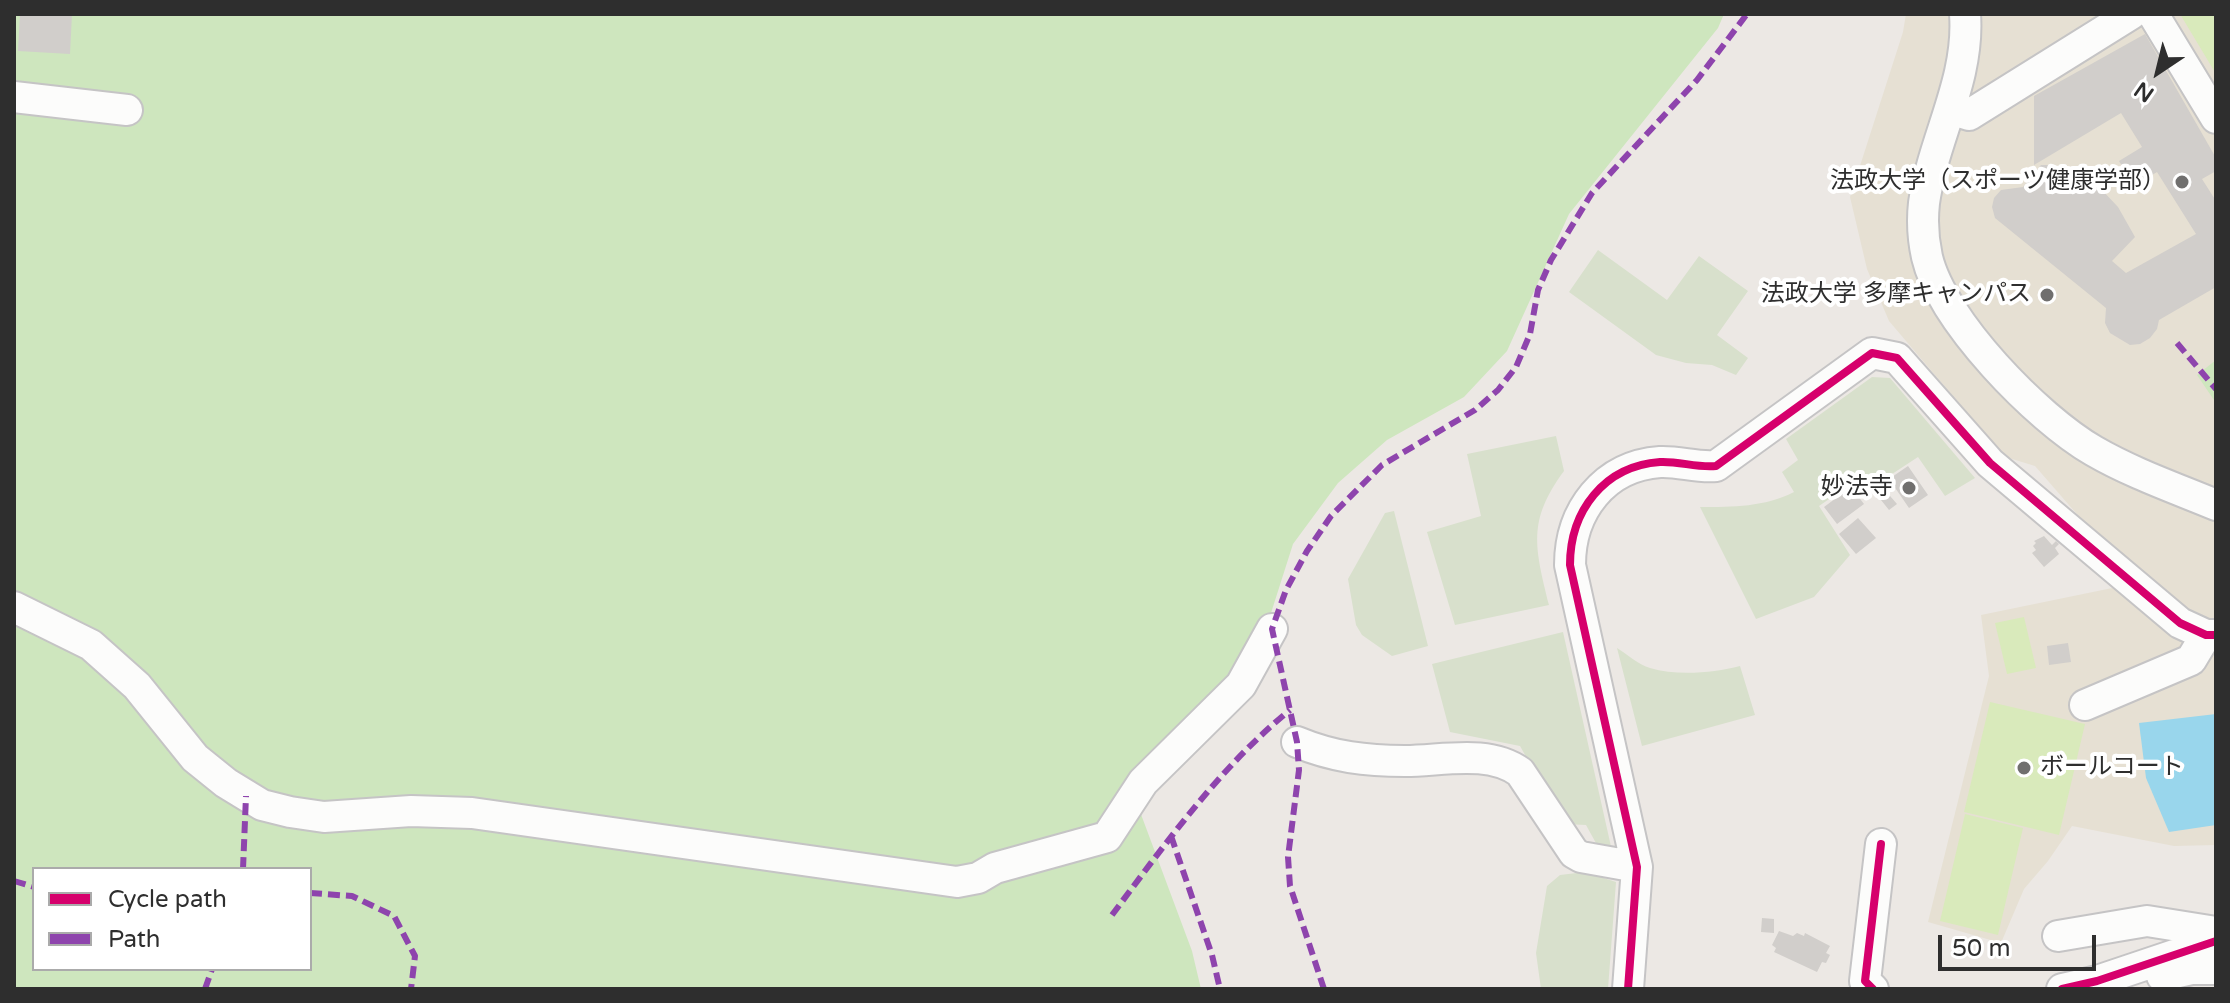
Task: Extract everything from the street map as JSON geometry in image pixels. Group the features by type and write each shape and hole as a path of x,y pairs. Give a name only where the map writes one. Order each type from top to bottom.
{"street":[{"path":"1965,14 1966,46 1927,182 1922,225 1927,258 1938,287 1954,315 2007,379 2033,406 2063,430 2127,469 2216,505"},
{"path":"1950,109 1969,115 2131,14"},
{"path":"2153,14 2216,118"},
{"path":"14,97 127,110"},
{"path":"1628,989 1637,867 1570,565 1572,534 1579,517 1604,486 1631,467 1663,462 1716,466 1872,353 1897,358 1990,463 2180,623 2211,635 2191,660 2085,705"},
{"path":"14,607 91,645 137,686 195,758 226,783 262,805 324,817 411,811 472,813 957,882 978,878 995,868 1107,837 1143,782 1241,685 1272,629"},
{"path":"1297,742 1337,757 1403,761 1480,758 1508,764 1520,772 1574,853 1637,867"},
{"path":"1873,989 1865,981 1881,844"},
{"path":"2058,936 2147,921 2216,932"},
{"path":"2062,989 2098,985 2216,941"},
{"path":"2127,989 2192,969 2216,969"}],"shaded area":[{"name":"法政大学 多摩キャンパス","path":"1906,14 2216,14 2216,622 2187,614 2102,543 2035,466 2009,458 1997,448 1889,321 1867,269 1850,197"},
{"path":"2122,586 2216,645 2216,845 2174,846 2072,826 2024,889 2001,943 1928,922 1989,676 1981,615"}],"green space":[{"path":"14,14 1724,14 1718,28 1569,214 1507,351 1464,397 1387,440 1338,483 1293,544 1264,635 1192,751 1139,809 1192,951 1201,989 14,989"},
{"path":"2180,14 2216,14 2216,74"},
{"path":"1598,250 1667,300 1699,256 1748,291 1717,335 1748,358 1736,375 1712,365 1686,363 1656,355 1569,292"},
{"path":"2216,360 2216,403 2197,375"},
{"path":"1872,377 1890,378 1975,478 1945,496 1918,457 1863,493 1854,482 1819,506 1850,555 1814,597 1756,619 1700,507 1760,503 1794,492 1782,472 1798,460 1786,439"},
{"path":"1556,436 1564,471 1544,505 1537,535 1540,567 1549,605 1455,625 1427,532 1481,516 1467,454"},
{"path":"1394,511 1428,646 1392,656 1362,635 1356,625 1348,579 1385,513"},
{"path":"2024,617 2036,668 2007,674 1995,623"},
{"path":"1563,632 1612,851 1602,854 1586,825 1564,824 1520,746 1450,732 1432,664"},
{"path":"1617,648 1650,668 1672,672 1695,673 1740,666 1755,715 1642,746"},
{"name":"ボールコート","path":"1990,702 2085,724 2059,835 1964,812"},
{"path":"1965,814 2023,828 1998,935 1940,921"},
{"path":"1585,872 1616,882 1608,989 1541,989 1536,953 1547,886 1560,875"}],"water":[{"path":"2216,714 2216,825 2169,832 2146,778 2139,723"}],"building":[{"path":"20,14 72,14 70,54 18,51"},
{"path":"2145,34 2216,158 2216,171 2202,179 2216,201 2216,287 2159,320 2150,338 2130,345 2110,333 2105,323 2106,308 1995,218 1992,207 1994,198 2001,190 2023,187 2041,165 2049,165 2100,188 2118,207 2135,237 2112,261 2126,273 2196,234 2157,172 2134,186 2119,161 2142,147 2121,113 2034,165 2034,96"},
{"path":"1908,466 1928,495 1909,508 1889,479"},
{"path":"1851,487 1864,504 1837,524 1824,507"},
{"path":"1884,489 1897,504 1889,510 1877,495"},
{"path":"1858,518 1876,538 1856,554 1839,534"},
{"path":"2044,536 2052,545 2056,541 2059,544 2055,548 2059,554 2044,567 2032,553 2036,550 2034,541"},
{"path":"2068,643 2071,662 2049,665 2047,646"},
{"path":"1762,918 1774,919 1774,933 1761,932"},
{"path":"1779,931 1793,936 1797,933 1804,936 1805,933 1830,946 1826,963 1822,962 1817,972 1774,952 1776,948 1772,945"}],"marked path":[{"path":"1324,989 1290,886 1288,857 1299,770 1297,742 1272,629 1286,590 1331,516 1382,465 1475,410 1498,390 1516,367 1530,334 1538,290 1551,260 1592,193 1697,80 1747,14"},
{"path":"2177,343 2216,389"},
{"path":"1112,915 1217,781 1290,710"},
{"path":"243,867 246,796"},
{"path":"1171,836 1212,955 1220,989"},
{"path":"14,881 32,886"},
{"path":"312,893 352,896 394,916 415,956 411,989"},
{"path":"205,989 211,971"}],"cycle path":[{"path":"1628,989 1637,867 1570,565 1576,527 1584,510 1594,495 1622,472 1660,462 1716,466 1872,353 1897,358 1990,463 2180,623 2206,635 2216,635"},
{"path":"1873,989 1865,981 1881,844"},
{"path":"2062,989 2097,981 2216,941"}],"place":[{"name":"法政大学（スポーツ健康学部）","path":"2182,182"},
{"name":"法政大学 多摩キャンパス","path":"2047,295"},
{"name":"妙法寺","path":"1909,488"},
{"name":"ボールコート","path":"2024,768"}]}
